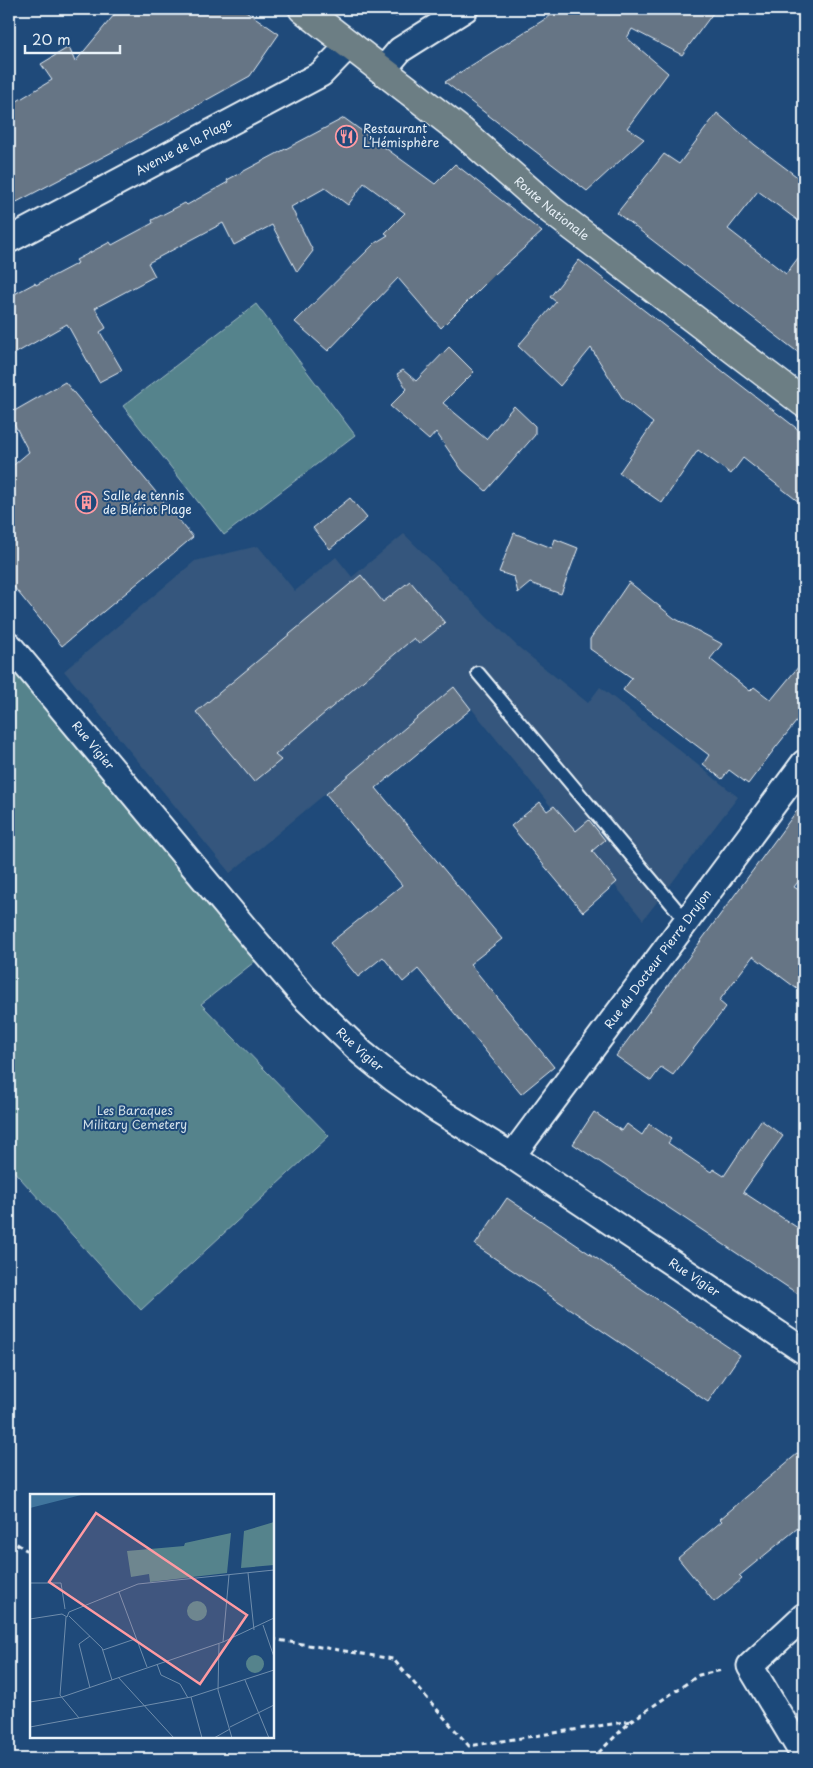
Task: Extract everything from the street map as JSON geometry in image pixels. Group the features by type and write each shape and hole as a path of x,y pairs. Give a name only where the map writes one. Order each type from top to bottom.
{"main road":[{"name":"Route Nationale","path":"304,9 486,151 551,210 804,403"}],"street":[{"path":"384,70 400,50 465,9"},
{"name":"Avenue de la Plage","path":"9,240 321,74 350,44"},
{"name":"Rue Vigier","path":"9,645 254,939 304,997 352,1044 394,1079 438,1110 512,1156 804,1351"},
{"name":"Rue du Docteur Pierre Drujon","path":"512,1156 804,764"},
{"path":"804,1616 750,1666 804,1756"}],"lane":[{"path":"478,673 687,922"}],"path":[{"path":"9,1540 30,1552"},
{"path":"274,1639 393,1659 469,1746 631,1721"},
{"path":"592,1759 631,1721 699,1675 750,1666"}],"shaded area":[{"path":"404,534 517,646 588,703 600,687 738,797 643,920 454,687 230,873 64,671 195,561 258,546 295,591 336,557 352,577"}],"green space":[{"path":"256,304 355,435 224,535 123,406"},
{"name":"Les Baraques Military Cemetery","path":"9,663 258,959 201,1004 329,1136 141,1310 9,1166"}],"building":[{"path":"119,9 243,9 279,34 250,76 118,149 9,206 9,106 52,80 41,64 69,47 75,62"},
{"path":"561,9 716,9 682,55 632,29 627,38 668,73 627,128 644,139 587,191 445,82"},
{"path":"717,113 804,182 804,225 758,191 728,229 786,274 804,250 804,357 617,213 664,154 679,164"},
{"path":"344,118 435,184 455,164 542,232 495,274 441,328 398,278 328,351 295,322 375,243 388,235 385,233 405,213 364,183 348,205 325,188 291,207 313,251 297,272 272,225 234,245 223,223 148,263 155,276 95,308 106,328 100,332 122,370 99,382 67,324 9,357 9,297 78,263 76,260 110,242 112,245 153,223 152,220 185,203 187,205 228,182 227,180"},
{"path":"579,260 804,434 804,506 743,458 731,474 698,450 662,503 619,473 653,423 623,399 591,348 560,386 518,346 556,302 550,297"},
{"path":"449,347 474,372 443,403 486,439 514,406 535,426 535,435 486,491 462,470 436,432 429,440 390,406 407,389 397,374 403,370 416,381"},
{"name":"Salle de tennis de Blériot Plage","path":"65,382 193,537 62,646 9,581 9,469 29,452 9,414"},
{"path":"350,498 367,518 330,549 313,528"},
{"path":"514,533 552,548 555,539 578,548 561,594 530,583 518,593 514,577 499,572"},
{"path":"361,575 383,602 410,581 445,623 419,644 414,638 275,755 281,760 254,782 196,712"},
{"path":"629,582 674,618 722,644 710,659 750,691 754,687 771,700 804,660 804,712 748,784 729,770 722,779 703,764 709,755 623,690 632,678 590,649 590,639"},
{"path":"454,687 471,709 376,788 502,939 470,964 554,1067 521,1094 418,969 403,982 383,957 358,977 330,943 402,885 326,794"},
{"path":"804,801 804,874 794,887 804,893 804,994 753,956 719,1001 726,1007 673,1075 661,1067 651,1081 616,1056"},
{"path":"540,802 547,811 554,806 576,831 589,820 605,840 592,851 617,882 583,912 511,826"},
{"path":"594,1112 622,1131 627,1124 642,1135 649,1124 671,1139 668,1143 711,1172 713,1169 724,1176 761,1120 783,1136 743,1192 804,1232 804,1298 573,1144"},
{"path":"507,1198 740,1355 708,1402 475,1245"},
{"path":"804,1448 804,1523 739,1576 742,1579 714,1602 678,1558 722,1521 720,1519"}],"place":[{"name":"Restaurant L’Hémisphère","path":"347,136"},
{"name":"Salle de tennis de Blériot Plage","path":"87,503"}]}
